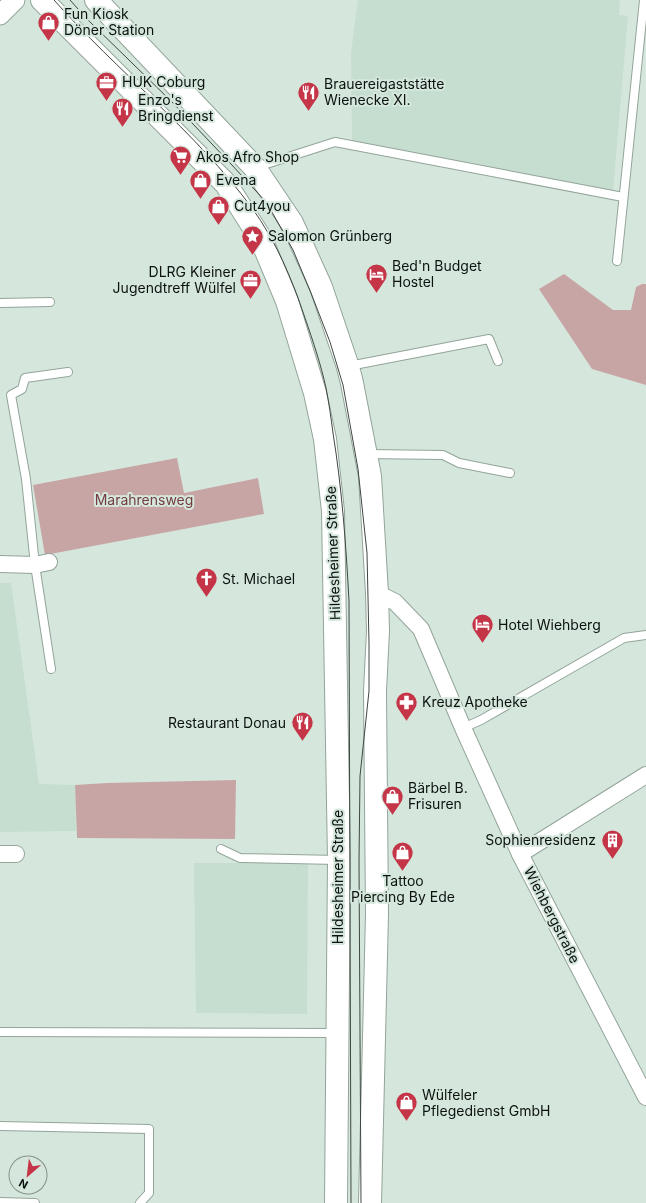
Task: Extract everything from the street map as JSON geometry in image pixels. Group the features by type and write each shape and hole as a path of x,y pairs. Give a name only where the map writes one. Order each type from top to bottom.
{"main road":[{"name":"Hildesheimer Straße","path":"42,0 226,184 261,240 287,301 316,393 325,439 333,511 339,860 336,1203"},
{"path":"96,0 255,168 292,223 321,287 348,366 370,476 378,631 375,692 377,914 370,1203"}],"street":[{"path":"0,14 15,0"},
{"path":"0,564 42,564"},
{"name":"Wiehbergstraße","path":"377,593 395,602 421,629 463,728 520,854 646,1097"},
{"path":"520,854 646,775"},
{"path":"0,854 16,854"}],"lane":[{"path":"617,261 644,0"},
{"path":"255,168 336,142 623,197"},
{"path":"0,303 50,302"},
{"path":"348,366 489,339 498,361"},
{"path":"51,669 42,564 11,395 22,389 24,378 68,372"},
{"path":"366,454 443,455 459,463 510,473"},
{"path":"463,728 481,720 624,638 646,635"},
{"path":"221,849 240,858 339,860"},
{"path":"0,1032 338,1032"},
{"path":"0,1126 149,1129 149,1193 140,1203"},
{"path":"0,1202 35,1203"}],"shaded area":[{"path":"358,0 620,0 619,15 628,16 613,191 352,141 351,53"},
{"path":"0,583 11,583 39,784 75,785 76,831 0,832"},
{"path":"194,863 308,863 307,1014 196,1013"}],"green space":[{"path":"564,274 613,310 631,310 636,287 646,284 646,385 592,369 539,289"},
{"name":"Marahrensweg","path":"177,458 184,493 258,478 264,514 45,555 33,485"},
{"path":"236,780 235,839 77,838 75,785"}],"tram line":[{"path":"54,0 78,26 206,153 252,208 269,234 289,275 311,335 324,379 339,475 349,601 351,1203"},
{"path":"70,0 88,20 173,103 267,203 293,250 311,293 330,342 343,385 358,469 367,553 369,643 369,691 360,776 361,1203"}],"place":[{"name":"Fun Kiosk Döner Station","path":"49,42"},
{"name":"HUK Coburg","path":"107,102"},
{"name":"Brauereigaststätte Wienecke XI.","path":"308,112"},
{"name":"Enzo's Bringdienst","path":"123,128"},
{"name":"Akos Afro Shop","path":"181,176"},
{"name":"Evena","path":"201,200"},
{"name":"Cut4you","path":"218,226"},
{"name":"Salomon Grünberg","path":"252,256"},
{"name":"Bed'n Budget Hostel","path":"377,294"},
{"name":"DLRG Kleiner Jugendtreff Wülfel","path":"251,300"},
{"name":"St. Michael","path":"207,598"},
{"name":"Hotel Wiehberg","path":"482,644"},
{"name":"Kreuz Apotheke","path":"406,722"},
{"name":"Restaurant Donau","path":"302,742"},
{"name":"Bärbel B. Frisuren","path":"393,816"},
{"name":"Sophienresidenz","path":"612,860"},
{"name":"Tattoo Piercing By Ede","path":"403,872"},
{"name":"Wülfeler Pflegedienst GmbH","path":"406,1122"}]}
